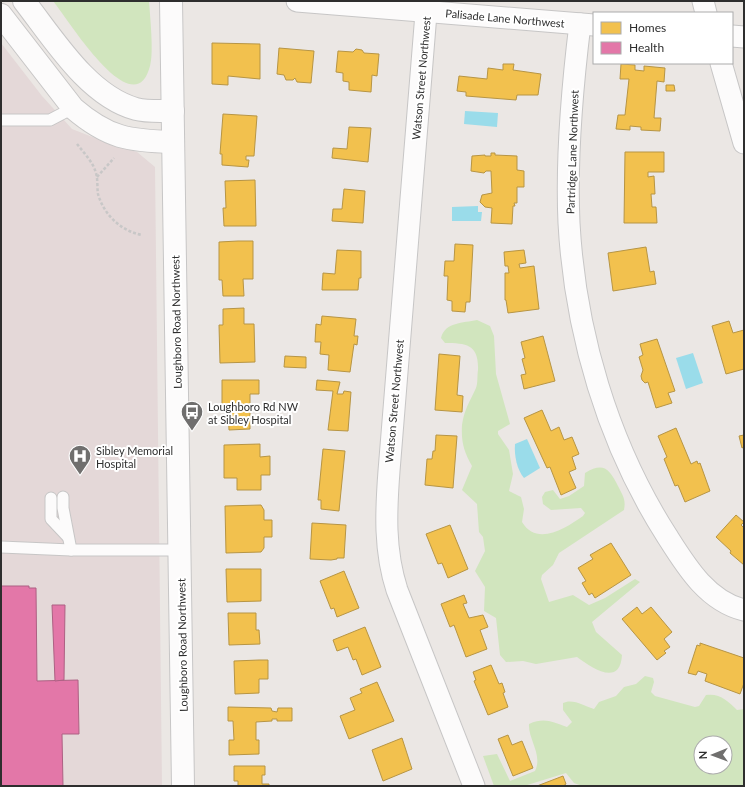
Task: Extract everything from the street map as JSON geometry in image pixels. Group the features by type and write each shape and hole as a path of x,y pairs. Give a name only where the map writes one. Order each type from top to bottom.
{"main road":[{"path":"24,1 67,57 86,78 102,91 112,98 133,108 143,110 172,111"},
{"name":"Loughboro Road Northwest","path":"171,1 183,786"},
{"path":"1,15 73,108 108,132 123,138 139,141 173,142"}],"street":[{"name":"Palisade Lane Northwest","path":"297,1 427,6 587,24"},
{"path":"703,1 706,12"},
{"name":"Watson Street Northwest","path":"427,6 389,463 386,531 388,556 396,590 474,786"},
{"name":"Partridge Lane Northwest","path":"587,24 571,132 569,202 574,279 589,352 599,389 618,440 644,494 664,530 688,567 705,588 719,600 744,610"},
{"path":"733,36 744,37"},
{"path":"721,64 744,143"}],"lane":[{"path":"1,120 50,120 73,108"},
{"path":"51,498 51,519 69,537"},
{"path":"63,498 63,508 71,550"},
{"path":"1,547 71,550 180,550"}],"path":[{"path":"77,144 88,158 97,177 98,193 102,204 110,217 132,233 142,235"},
{"path":"97,177 114,158"}],"shaded area":[{"name":"Sibley Memorial Hospital","path":"1,43 42,96 72,129 113,145 137,152 155,167 162,786 1,786"}],"green space":[{"path":"53,1 149,1 152,52 150,66 142,82 130,84 116,77 85,45"},
{"path":"477,320 490,326 494,336 496,374 510,424 498,431 498,434 509,450 513,474 509,491 521,497 524,509 522,522 528,529 535,533 543,534 560,530 583,516 585,513 581,508 551,510 543,504 542,497 545,492 553,490 560,499 569,496 584,486 585,473 592,469 606,469 615,480 623,495 625,503 624,510 559,553 553,565 542,575 541,579 549,602 573,595 589,605 605,598 635,579 640,582 592,622 596,632 622,655 620,665 616,671 611,673 604,672 590,666 577,657 536,664 523,661 506,662 500,655 496,618 484,611 485,587 475,571 485,551 483,537 479,532 477,504 462,490 472,466 464,447 462,425 466,410 477,386 478,362 474,350 470,347 460,344 445,343 441,338 446,329 450,326"},
{"path":"645,676 653,678 654,682 651,692 655,696 695,707 699,706 706,695 715,695 720,696 737,710 744,709 744,786 582,786 574,783 566,773 524,786 494,786 483,756 497,754 510,781 535,771 537,759 529,730 529,724 544,721 553,722 567,727 572,722 563,710 563,703 570,701 583,704 594,709 599,702 616,696 624,687 636,684"}],"water":[{"path":"465,111 498,113 497,127 464,124"},
{"path":"478,206 478,212 482,212 481,221 452,221 452,207"},
{"path":"693,353 703,383 686,389 676,358"},
{"path":"527,439 540,468 524,478 516,462 515,444"}],"building: Homes":[{"path":"212,43 260,44 260,79 228,76 228,85 212,84"},
{"path":"279,48 314,51 311,83 297,82 295,78 293,80 286,80 284,75 277,74"},
{"path":"356,49 362,50 364,53 379,54 377,76 372,75 371,92 349,90 349,82 343,81 343,73 336,72 338,51 353,52"},
{"path":"503,64 514,64 513,70 541,74 538,95 517,95 516,100 466,96 466,92 457,91 459,76 487,79 488,68 503,70"},
{"path":"621,64 635,65 635,70 644,71 644,66 665,68 664,82 657,81 654,118 661,118 660,131 641,130 641,127 630,126 630,130 616,129 618,115 625,115 629,79 620,79"},
{"path":"666,85 674,85 675,91 666,91"},
{"path":"223,114 257,116 254,156 246,156 246,160 249,160 248,167 222,165 222,154 220,154"},
{"path":"349,127 371,128 368,162 332,158 333,148 347,149"},
{"path":"625,152 664,152 664,172 648,172 648,177 654,176 655,194 651,194 652,207 656,207 657,223 624,223"},
{"path":"491,153 495,153 495,155 517,156 517,170 524,171 524,187 517,187 517,203 514,203 515,206 513,206 512,224 491,223 492,208 485,207 480,202 482,195 492,193 491,171 486,171 484,173 471,171 472,156 491,156"},
{"path":"255,180 256,226 224,226 223,208 226,208 225,181"},
{"path":"344,189 365,191 363,223 332,221 333,209 342,209"},
{"path":"253,241 253,279 243,279 244,296 223,296 222,280 219,280 219,242"},
{"path":"455,244 473,245 470,302 466,302 465,312 452,311 452,301 447,300 448,276 444,276 445,261 454,261"},
{"path":"646,247 650,272 654,271 656,284 613,291 608,253"},
{"path":"337,250 361,251 361,278 359,278 358,290 322,290 323,273 335,274"},
{"path":"524,250 526,263 519,264 520,268 534,266 539,309 508,313 505,300 505,273 509,273 508,266 505,266 504,252"},
{"path":"244,308 244,324 254,324 255,362 220,363 219,325 223,325 223,309"},
{"path":"322,316 356,319 354,336 358,336 357,345 354,344 350,372 328,370 329,355 320,354 321,342 315,342 316,324 321,325"},
{"path":"729,321 733,333 744,330 744,369 726,374 712,326"},
{"path":"543,336 555,381 524,389 521,375 526,374 522,359 525,358 521,342"},
{"path":"657,339 675,391 668,393 672,403 656,408 648,382 645,383 642,380 641,376 643,370 639,357 643,355 640,344"},
{"path":"439,354 460,356 457,395 463,396 462,412 435,410"},
{"path":"285,356 306,357 306,368 284,367"},
{"path":"222,380 259,380 259,394 250,394 250,429 229,430 228,409 222,409"},
{"path":"317,380 340,382 337,394 343,394 344,391 351,392 348,431 328,430 333,391 316,390"},
{"path":"542,410 551,431 559,427 564,440 572,437 579,454 572,457 576,469 569,472 576,488 561,495 550,467 547,468 524,418"},
{"path":"676,428 691,464 697,461 698,464 700,463 710,491 685,502 678,485 675,486 664,459 667,457 658,436"},
{"path":"436,435 457,436 453,488 425,485 427,459 432,459 433,451 435,451"},
{"path":"744,435 744,447 742,448 739,436"},
{"path":"260,444 260,457 270,456 270,475 261,475 261,490 237,490 237,478 224,478 224,445"},
{"path":"323,449 345,451 339,511 321,509 321,500 318,500"},
{"path":"261,505 264,510 264,520 272,520 272,537 264,537 264,548 261,552 226,553 225,506"},
{"path":"736,515 744,522 741,525 744,528 744,565 730,553 731,551 716,537"},
{"path":"312,523 346,525 344,558 331,560 310,559"},
{"path":"450,525 468,569 448,578 442,563 438,564 426,534"},
{"path":"611,543 631,575 595,598 592,593 589,595 582,583 586,581 578,568 593,559 590,555"},
{"path":"226,569 261,569 261,601 227,602"},
{"path":"344,571 359,608 337,617 334,608 331,609 320,581"},
{"path":"464,595 467,603 463,604 469,618 483,615 488,627 480,630 487,649 466,657 454,625 450,627 441,604"},
{"path":"637,607 642,614 651,607 672,632 664,639 670,647 664,651 666,653 657,660 622,619"},
{"path":"228,613 256,613 256,630 259,630 260,644 229,645"},
{"path":"365,627 381,667 362,675 356,659 353,660 348,647 337,651 333,640"},
{"path":"700,643 744,658 744,683 740,694 705,681 707,674 698,671 696,675 688,673 697,645 700,646"},
{"path":"268,660 268,679 259,679 259,693 235,694 234,661"},
{"path":"491,665 499,684 502,683 505,692 503,693 508,707 488,715 474,681 476,680 473,672"},
{"path":"377,682 394,721 349,739 340,716 355,710 350,698 362,693 360,689"},
{"path":"228,707 271,708 272,711 277,712 278,708 292,708 292,721 277,721 277,719 272,719 272,721 256,722 256,740 259,740 259,754 229,755 229,740 234,740 233,721 228,721"},
{"path":"508,735 512,745 522,741 533,768 513,776 498,739"},
{"path":"402,738 412,769 383,781 372,750"},
{"path":"234,766 265,766 265,775 262,775 262,784 269,784 269,786 238,786 238,781 234,781"},
{"path":"563,776 566,784 563,786 537,786"}],"building: Health":[{"path":"1,586 29,586 29,588 36,588 37,681 78,680 79,734 62,734 63,786 1,786"},
{"path":"52,605 65,605 64,680 55,681"}],"place":[{"name":"Loughboro Rd NW at Sibley Hospital","path":"192,432"},
{"name":"Sibley Memorial Hospital","path":"80,476"}]}
